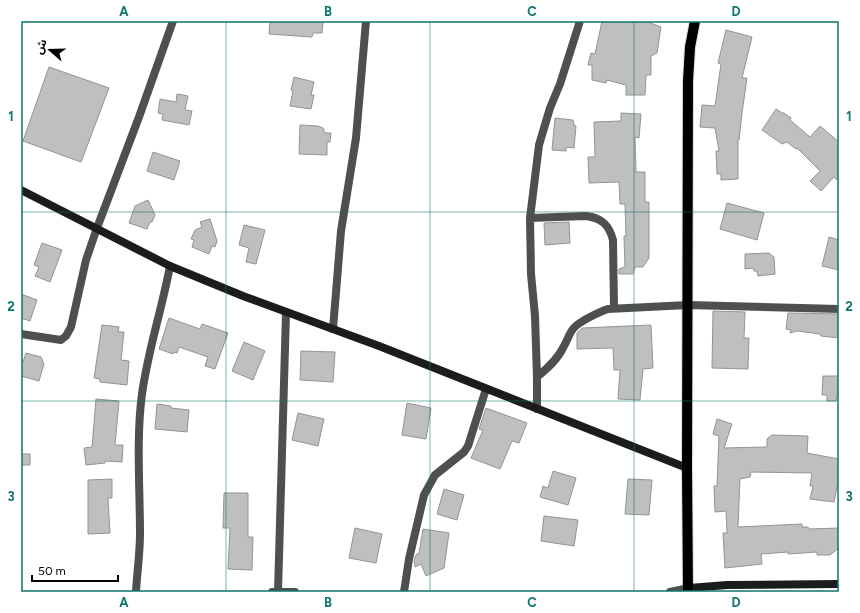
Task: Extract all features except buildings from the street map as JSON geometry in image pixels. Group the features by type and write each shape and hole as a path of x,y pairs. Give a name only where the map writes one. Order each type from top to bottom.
{"main road":[{"path":"688,590 688,81 690,47 694,21"}],"street":[{"path":"21,334 61,340 66,336 71,327 86,260 173,21"},
{"path":"333,329 341,231 356,138 366,21"},
{"path":"537,409 538,377 531,274 530,218 542,132 560,84 580,21"},
{"path":"21,190 170,266 286,313 387,349 687,468"},
{"path":"530,218 595,217 602,221 611,230 614,240 614,308"},
{"path":"136,592 140,537 139,435 142,395 150,351 165,294 170,266"},
{"path":"538,377 556,359 565,346 570,333 575,327 596,314 614,308 688,305 839,309"},
{"path":"278,592 286,313"},
{"path":"404,592 410,552 424,495 435,475 464,452 468,446 486,389"},
{"path":"670,592 727,585 839,584"},
{"path":"272,592 295,592"}]}
